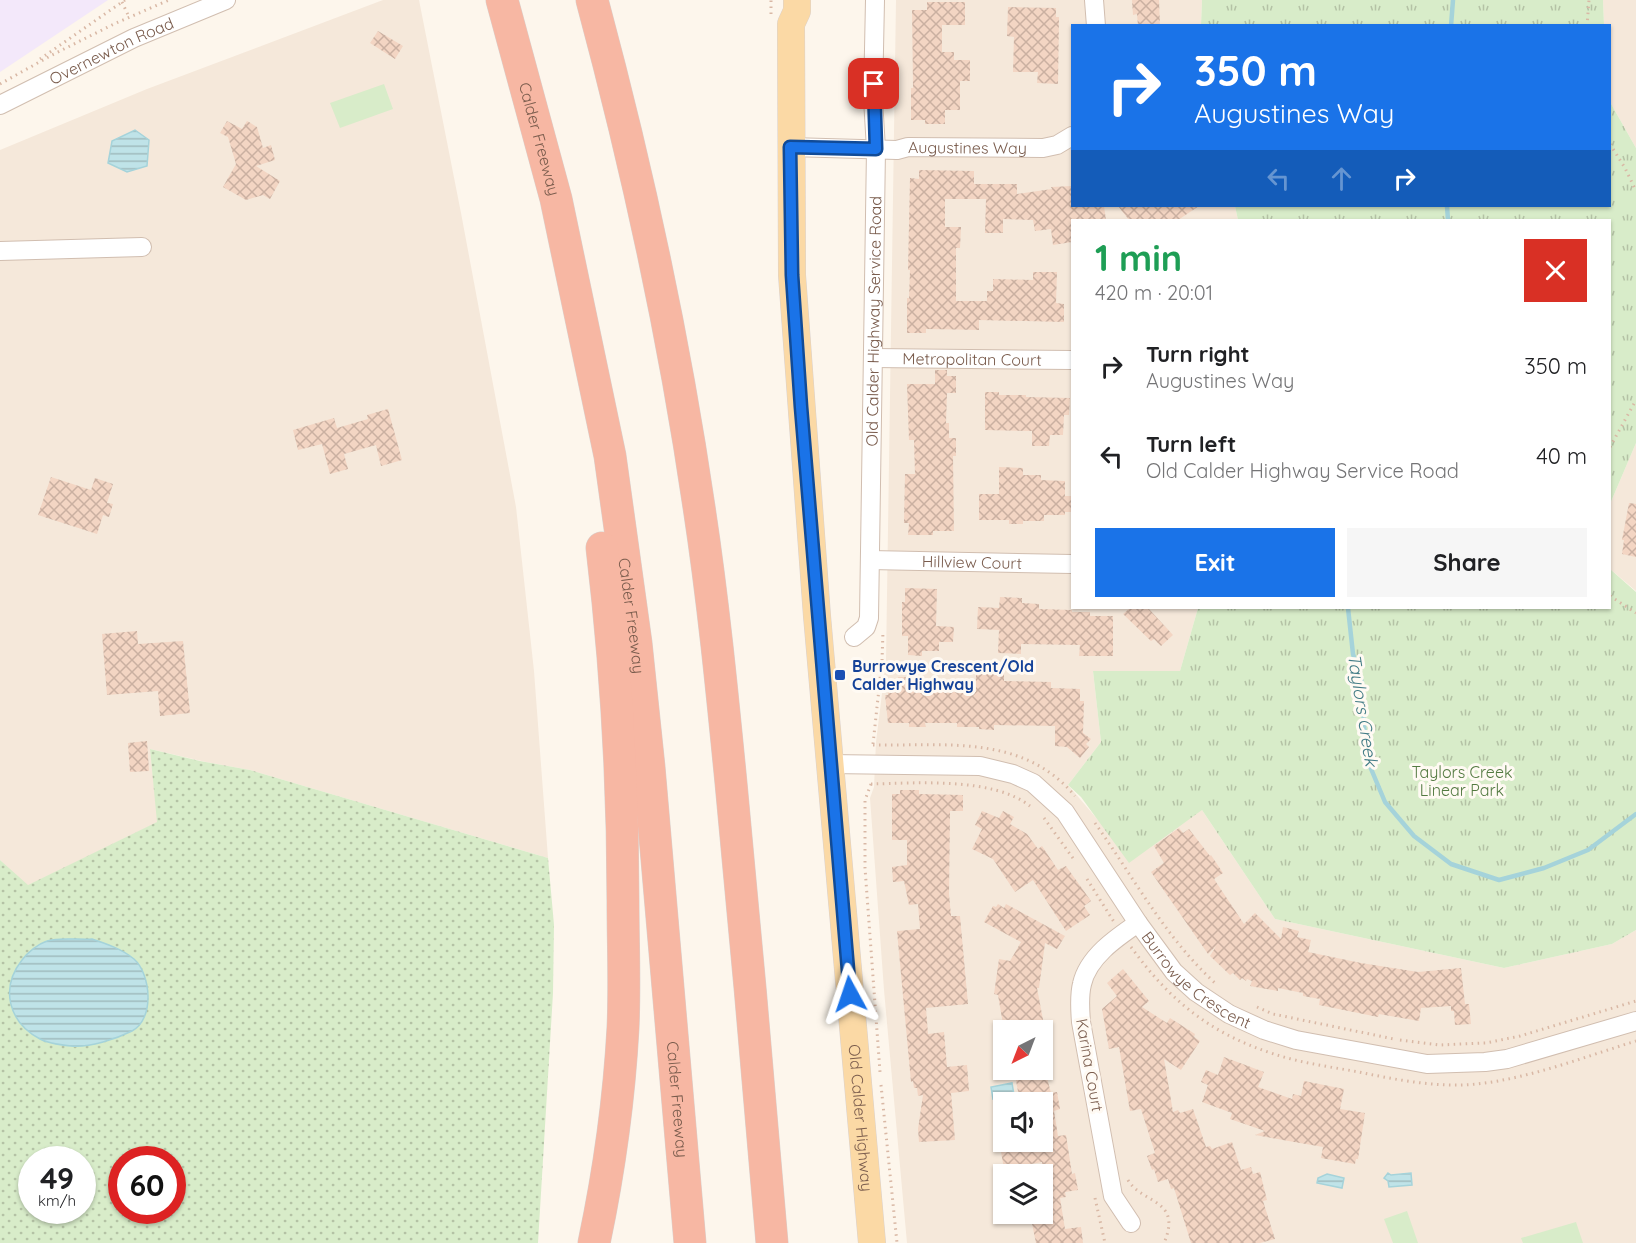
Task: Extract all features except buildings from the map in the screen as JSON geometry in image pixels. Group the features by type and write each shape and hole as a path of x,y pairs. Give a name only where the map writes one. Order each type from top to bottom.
{"highway":[{"name":"Calder Freeway","path":"502,0 556,199 610,456 625,558 649,766 690,1243"},
{"path":"592,0 625,126 653,250 678,378 700,510 722,681 772,1243"},
{"path":"532,108 552,201 582,385 604,564 618,721 622,831 623,1024 617,1114 608,1177 594,1243"}],"main road":[{"name":"Old Calder Highway","path":"791,8 792,275 830,764 872,1243"}],"street":[{"name":"Overnewton Road","path":"0,105 124,43 226,0"},
{"name":"Old Calder Highway Service Road","path":"854,637 866,627 869,618 876,149 873,99 875,0"},
{"path":"1094,0 1096,24"},
{"name":"Augustines Way","path":"790,147 1043,148 1057,146 1071,137"},
{"path":"0,251 142,247"},
{"name":"Metropolitan Court","path":"873,358 1071,360"},
{"name":"Hillview Court","path":"870,560 1071,564"},
{"name":"Burrowye Crescent","path":"830,764 980,766 1013,774 1032,783 1065,812 1138,923 1174,972 1196,992 1229,1014 1264,1030 1296,1040 1427,1064 1508,1059 1636,1021"},
{"name":"Karina Court","path":"1131,1223 1113,1196 1080,1008 1082,984 1088,970 1098,956 1138,923"}],"path":[{"path":"35,64 123,0 129,17"},
{"path":"0,84 129,17 169,0"},
{"path":"1587,24 1589,0"},
{"path":"1611,146 1636,191"},
{"path":"1611,445 1636,400"},
{"path":"1611,597 1636,613"},
{"path":"883,621 882,661 871,784 865,800 865,868 881,1080 897,1243"},
{"path":"873,745 995,748 1022,756 1047,770 1062,781 1079,801"},
{"path":"871,784 976,785 1004,792 1025,801 1032,807"},
{"path":"1040,813 1079,867"},
{"path":"1091,818 1169,934 1192,962 1217,985"},
{"path":"1086,877 1132,950 1148,971 1187,1010 1237,1041 1276,1055 1388,1078 1430,1084 1476,1084 1514,1078 1636,1041"},
{"path":"1125,955 1132,950"},
{"path":"1252,1004 1274,1014 1312,1023 1400,1040 1438,1044 1485,1043 1520,1036 1636,1001"},
{"path":"1126,1177 1131,1185 1163,1208 1168,1220 1168,1233 1164,1243"}],"shaded area":[{"path":"0,0 108,0 0,72"},
{"path":"383,0 419,0 461,213 516,507 534,671 548,858 250,770 150,749 158,822 27,886 0,860 0,150 147,89"},
{"path":"896,0 1202,0 1201,24 1071,24 1071,207 1235,207 1238,219 1071,219 1071,609 1198,609 1180,671 1093,671 1101,742 1068,785 1098,820 1202,810 1275,919 1504,968 1612,944 1636,930 1636,1243 907,1243 884,990 870,798 874,787 876,742 886,661"},
{"path":"1603,0 1636,0 1636,148 1611,104 1611,24 1604,24"},
{"path":"1636,443 1636,591 1611,570 1611,502"}],"green space":[{"path":"1202,0 1603,0 1604,24 1201,24"},
{"path":"384,84 393,109 340,128 330,103"},
{"path":"1611,104 1636,148 1636,443 1611,502 1611,219 1238,219 1235,207 1611,207"},
{"name":"Taylors Creek Linear Park","path":"1611,570 1636,592 1636,930 1612,944 1504,968 1275,919 1202,810 1129,863 1081,797 1068,785 1101,742 1093,671 1180,671 1198,609 1611,609"},
{"path":"150,749 250,770 548,858 554,925 553,993 538,1243 0,1243 0,860 28,885 157,822"},
{"path":"1407,1211 1418,1243 1393,1243 1384,1219"},
{"path":"1576,1222 1583,1243 1523,1243 1521,1238"}],"water":[{"path":"135,130 149,140 147,166 127,172 108,163 112,141"},
{"path":"57,939 92,939 124,952 140,966 147,985 148,996 144,1017 132,1031 94,1044 71,1046 40,1039 29,1032 14,1014 10,993 15,971 27,954 44,942"},
{"path":"1012,1083 1014,1092 993,1092 993,1099 991,1087"},
{"path":"1388,1173 1391,1175 1411,1173 1412,1185 1389,1187 1388,1181 1384,1178"},
{"path":"1327,1174 1344,1178 1342,1188 1317,1183 1318,1178"}],"waterway":[{"name":"Taylors Creek","path":"1451,24 1453,0"},
{"name":"Taylors Creek","path":"1447,207 1448,219"},
{"name":"Taylors Creek","path":"1348,609 1353,654 1362,683 1369,764 1385,802 1414,836 1451,864 1499,880 1544,868 1588,850 1636,814"}],"place":[{"name":"Burrowye Crescent/Old Calder Highway","path":"840,675"}],"route":[{"path":"850,994 801,407 792,275 790,147 876,149 874,84"}]}
